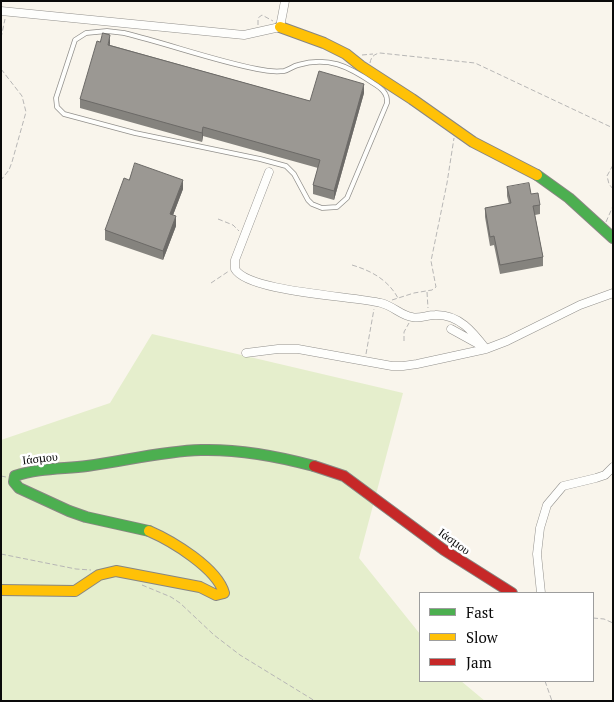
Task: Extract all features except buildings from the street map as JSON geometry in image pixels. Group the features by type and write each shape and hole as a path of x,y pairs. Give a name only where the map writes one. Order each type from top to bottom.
{"street":[{"path":"280,27 286,1"},
{"path":"4,11 244,35 280,27 324,43 349,56 473,142 540,176 569,198 613,238"},
{"path":"269,172 235,260 234,269 240,275 275,287 323,296 376,302 393,307 405,315 413,317 446,316 464,324 485,348"},
{"path":"246,353 278,349 298,349 368,362 404,366 485,348 507,341 580,304 613,292"},
{"path":"451,329 485,348"},
{"name":"Ιάσμου","path":"100,575 116,571 200,587 216,595 224,593 225,590 218,579 206,568 151,532 67,511 19,488 14,482 15,476 28,472 89,466 147,455 202,450 253,453 310,466 338,473 349,479 377,502 453,557 510,592"},
{"path":"541,592 537,554 540,528 547,505 563,486 605,475 613,467"},
{"path":"1,590 75,591 100,575"}],"lane":[{"path":"91,32 93,19"},
{"path":"91,32 124,33 258,69 284,71 296,65 324,60 359,73 384,91 387,98 386,108 347,198 341,205 332,209 322,208 312,204 305,196 294,174 286,166 135,133 64,114 57,107 57,92 75,40 91,32"}],"path":[{"path":"1,38 4,11"},
{"path":"266,31 258,26 258,18 262,15 280,27"},
{"path":"349,56 391,53 475,63 613,128"},
{"path":"373,74 370,64 371,58 375,54"},
{"path":"1,69 22,96 26,112 12,162 9,170 1,180"},
{"path":"384,304 436,287 431,261 448,183 454,129"},
{"path":"613,166 607,176 609,184 613,189"},
{"path":"603,229 613,206"},
{"path":"218,219 233,225 244,238"},
{"path":"352,265 384,279 398,298"},
{"path":"211,283 234,269"},
{"path":"426,291 429,316"},
{"path":"368,362 366,349 376,302"},
{"path":"404,341 406,327 413,317"},
{"path":"1,554 76,569 94,570 100,575"},
{"path":"135,575 137,581 180,603 214,635 240,655 315,701"},
{"path":"594,618 604,619 613,623"},
{"path":"544,682 552,701"}],"green space":[{"path":"152,334 403,393 359,558 419,633 419,682 462,682 485,701 1,701 1,440 110,403"}],"traffic: fast":[{"path":"537,175 569,198 613,238"},
{"path":"149,531 86,517 69,511 19,488 14,482 15,476 42,470 87,466 158,454 201,450 258,454 314,466"}],"traffic: slow":[{"path":"280,27 324,43 346,54 473,142 537,175"},
{"path":"1,590 75,591 99,575 116,571 200,587 216,595 224,593 213,574 203,565 181,548 149,531"}],"traffic: jam":[{"path":"314,466 344,476 444,550 510,592"}]}
